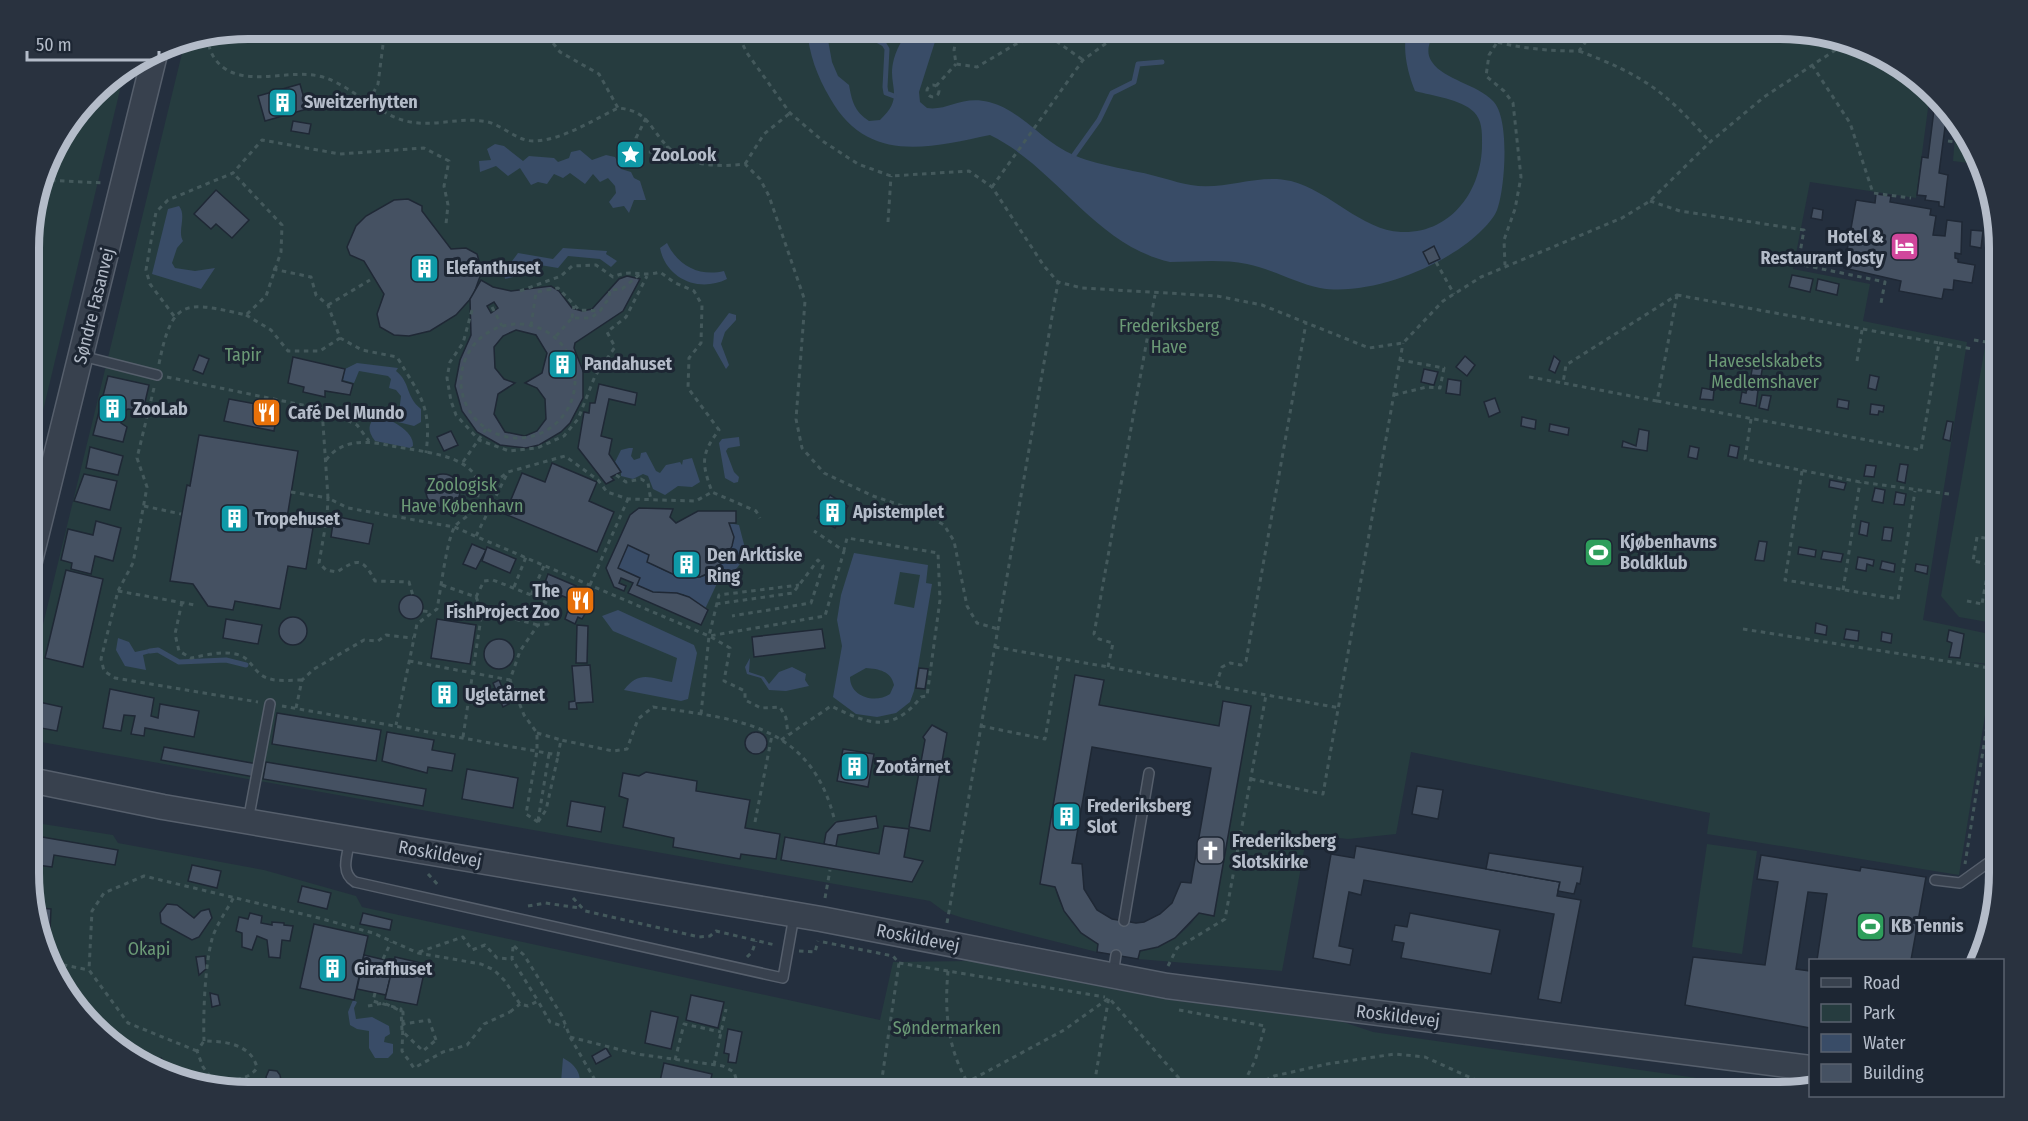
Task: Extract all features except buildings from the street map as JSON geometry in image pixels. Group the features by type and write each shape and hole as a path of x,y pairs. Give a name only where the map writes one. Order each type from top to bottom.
{"street":[{"name":"Søndre Fasanvej","path":"39,526 153,62"},
{"name":"Roskildevej","path":"39,782 248,821 794,914 820,930 943,942 1167,986 1809,1068"}],"lane":[{"path":"82,356 157,375"},
{"path":"248,821 270,704"},
{"path":"1124,921 1149,773"},
{"path":"351,838 345,861 346,872 355,882 783,978 794,914"},
{"path":"1935,879 1959,883 1989,862"}],"path":[{"path":"369,101 378,84 384,39"},
{"path":"550,39 560,52 599,74 618,108"},
{"path":"740,39 747,53 790,113 841,154 877,172 891,176 962,170 969,171 992,187 1044,266 1058,282 1082,288 1155,295 1217,296 1262,305 1369,348 1403,343"},
{"path":"956,39 954,50 956,64"},
{"path":"956,64 977,67 1016,44 1030,39"},
{"path":"1046,39 1056,41 1083,60"},
{"path":"992,187 1083,60 1112,39"},
{"path":"1483,39 1496,44 1538,51 1579,51 1621,67 1649,82 1682,111 1710,142"},
{"path":"1579,51 1587,39"},
{"path":"208,43 216,62 229,71 243,75 304,74 325,78 406,121 477,120 501,125 532,141 562,134 618,108 635,111 646,117 669,147 694,162 715,166 745,164 760,179 769,196 805,301 796,419 802,448 824,473 873,496 921,512 944,525 954,541 967,606 977,623 998,629"},
{"path":"1496,44 1489,55 1486,76 1504,91 1513,103 1521,177 1515,209 1504,240 1505,266"},
{"path":"1251,779 1323,794 1403,343 1417,327 1454,294 1481,277 1622,218 1650,201 1710,142 1764,97 1839,48"},
{"path":"936,86 939,94 930,96 928,88 936,86 956,64"},
{"path":"1812,65 1850,123 1873,193 1911,198"},
{"path":"745,164 764,134 790,113"},
{"path":"646,117 636,138 636,145 643,152 669,147"},
{"path":"174,316 150,284 146,270 156,212 168,200 233,173 262,140 340,154 424,148 449,161 444,186 448,205 446,224"},
{"path":"1948,141 1961,143"},
{"path":"233,173 282,225 281,252 273,269 266,296 246,315"},
{"path":"888,222 891,176"},
{"path":"50,180 98,182 123,187"},
{"path":"1650,201 1680,211 1804,230 1798,264 1885,282 1881,303"},
{"path":"1436,262 1454,294"},
{"path":"520,291 561,276 572,266 597,265 613,277 626,271 647,276 660,272 675,283 694,291 702,305 701,343 689,358 688,388 719,430 705,448 704,469 712,492 756,511 760,518"},
{"path":"273,269 311,277 316,295 328,305 340,338 362,350 397,357 426,404 429,428 426,453"},
{"path":"573,318 591,318 609,298 610,290 622,289 640,274"},
{"path":"472,310 464,343 450,362 447,378 456,415 479,440 509,451 537,448 564,436 578,419 595,376 615,347 607,332 626,317 647,276"},
{"path":"328,305 370,280"},
{"path":"943,942 1058,282"},
{"path":"531,326 536,292 558,288 579,310 594,308 600,310"},
{"path":"1108,667 1113,643 1099,639 1094,634 1155,295"},
{"path":"1657,401 1677,295"},
{"path":"1563,383 1566,365 1677,295 1973,350"},
{"path":"340,338 320,351 288,351 271,330 246,315 202,305 174,316 166,331 137,458 147,486 144,506 133,563 118,591 101,659 104,671 115,678 396,725 558,755"},
{"path":"555,337 573,318 574,306"},
{"path":"492,307 502,326"},
{"path":"520,323 555,337 570,358 576,383 573,400 564,416 552,428 536,436 519,439 502,437 486,429 472,417 463,400 460,382 463,363 471,347 485,334 502,326 520,323"},
{"path":"1216,685 1222,667 1230,663 1241,665 1246,661 1306,323"},
{"path":"1857,361 1862,330"},
{"path":"1974,340 1989,342"},
{"path":"1529,377 1921,450 1939,343"},
{"path":"1394,395 1427,387 1440,388 1444,368 1400,360"},
{"path":"157,375 322,409 357,425 369,441"},
{"path":"322,409 328,498 319,563 326,570 337,572 350,564 359,562 365,564 375,580 409,582 413,596"},
{"path":"1751,418 1745,459 1860,482 1949,494"},
{"path":"464,462 486,429"},
{"path":"325,461 332,452 342,446 369,441 464,462 478,480 490,485 508,472 565,456 598,480 607,492 628,498 651,501 696,501 712,492"},
{"path":"1802,471 1785,580 1898,599 1916,491"},
{"path":"476,536 508,472"},
{"path":"616,475 626,482 641,479 648,483 651,501"},
{"path":"396,725 417,624 437,609 454,527 474,509 479,494 478,480"},
{"path":"1843,590 1860,482"},
{"path":"291,492 328,498 348,508 454,527 709,636 730,648 724,681 745,691 745,700 761,708 780,707 786,718 788,735"},
{"path":"590,585 628,498"},
{"path":"144,506 181,514"},
{"path":"814,531 844,551"},
{"path":"1982,604 1989,564 1973,561 1977,537 1989,539"},
{"path":"709,636 825,616 847,538 938,553 940,600 927,696 921,697 910,712 876,722 865,722 853,718 831,706 781,740"},
{"path":"514,587 526,557"},
{"path":"716,604 793,593 818,560 823,566 811,603 732,616"},
{"path":"531,595 544,565"},
{"path":"476,597 484,580 493,580 514,587 549,604 552,611 548,624 538,625 482,611"},
{"path":"442,585 476,597 482,611 463,737"},
{"path":"701,714 709,636 719,595 799,585"},
{"path":"118,591 195,605"},
{"path":"1967,601 1989,605"},
{"path":"182,602 175,634 179,651 191,658 215,653 238,655 252,663 261,675 276,680 302,680"},
{"path":"423,611 433,612"},
{"path":"538,625 520,651 510,680 524,715 537,733 537,751 526,814 538,822"},
{"path":"1743,628 1989,668"},
{"path":"296,708 302,680 314,669 364,640 378,641 386,635 413,638"},
{"path":"994,647 1340,708"},
{"path":"981,726 1045,739 1059,658"},
{"path":"409,661 510,680"},
{"path":"1167,986 1168,962 1177,948 1225,919 1266,695"},
{"path":"537,733 613,751 627,749 638,719 653,707 757,725 791,746 816,772 830,800 835,822"},
{"path":"1968,877 1964,865 1989,712"},
{"path":"755,822 772,735"},
{"path":"538,822 546,810 561,740"},
{"path":"538,822 537,814 549,754"},
{"path":"410,848 437,885 442,888"},
{"path":"520,905 545,903 580,909 699,938 710,936 716,931 812,954 815,952 820,930 830,870"},
{"path":"558,874 580,909"},
{"path":"198,1051 128,1023 89,970 92,911 104,893 144,876 319,918 391,941 418,953 481,964 494,970 505,981 520,1004 528,1006 538,1001"},
{"path":"209,1078 198,1051 204,1041 203,1011 207,991 208,957 212,940 234,897"},
{"path":"820,930 893,956 899,963 948,971 1112,976"},
{"path":"418,953 463,938 472,950 485,945 497,958 512,959"},
{"path":"383,959 391,941"},
{"path":"565,1027 550,1022 512,959 514,946 524,955 562,1016 565,1027 595,1082"},
{"path":"881,1082 899,963"},
{"path":"60,964 89,970"},
{"path":"948,971 945,1000 947,1029 955,1056 967,1082"},
{"path":"1112,976 1120,1000"},
{"path":"969,1082 1064,1030 1112,976"},
{"path":"1112,976 1184,1082"},
{"path":"1095,1082 1112,976"},
{"path":"375,993 373,1001 401,1009 402,1032 423,1051 436,1040 429,1020 403,1024"},
{"path":"368,1006 384,1003 403,1012 402,1051 414,1068 443,1052 467,1045 484,1024 510,1012 520,1004"},
{"path":"714,1065 726,1009"},
{"path":"1176,1010 1265,1026 1255,1061 1245,1082"},
{"path":"675,1060 684,1024 721,1032"},
{"path":"570,1037 637,1054 714,1065 734,1072 737,1082"},
{"path":"204,1041 223,1041 247,1050 256,1062 257,1068 252,1075 226,1080"},
{"path":"1261,1082 1274,1076 1327,1064 1395,1054 1425,1057 1475,1082"}],"green space":[{"path":"234,39 1780,39 1834,46 1860,55 1885,67 1929,101 1916,198 1810,182 1793,269 1870,284 1863,321 1967,342 1923,620 1989,634 1989,664 1970,662 1989,665 1989,691 1959,875 1707,834 1710,813 1411,752 1396,834 1348,839 1307,834 1282,971 1138,959 1140,951 1166,943 1174,938 1199,913 1214,915 1251,706 1223,701 1219,726 1099,705 1075,675 1040,884 1055,887 1065,913 1076,927 1098,944 1097,952 963,918 945,912 930,901 39,742 39,641 183,49"},
{"path":"122,82 39,427 39,248 46,194 55,168 74,132 91,110"},
{"path":"1955,134 1971,163 1953,161"},
{"path":"1989,325 1989,622 1959,617 1941,596"},
{"path":"39,823 113,835 118,843 264,870 356,896 362,907 880,1020 893,962 969,961 1164,999 1343,1022 1373,1032 1725,1082 248,1082 220,1080 194,1075 143,1054 100,1021 74,989 50,940 43,914 39,873"},
{"path":"1707,844 1757,851 1742,954 1692,947"}],"water":[{"path":"244,39 305,39 281,42"},
{"path":"808,39 828,39 832,62 838,76 849,85 854,105 869,121 880,120 892,105 894,58 903,39 936,39 919,92 920,102 927,108 971,100 989,102 1008,110 1057,146 1076,156 1184,184 1216,186 1266,179 1291,181 1319,193 1372,225 1401,232 1419,231 1449,217 1470,192 1481,159 1482,130 1474,112 1454,101 1415,91 1412,84 1405,52 1406,39 1431,39 1429,54 1437,68 1486,95 1498,110 1504,136 1503,184 1494,216 1468,242 1429,266 1384,283 1340,290 1320,288 1238,262 1170,262 1143,253 1097,223 1035,166 1014,149 990,135 944,144 901,146 881,142 862,133 845,119 830,98 812,56"},
{"path":"495,144 504,146 523,161 529,156 554,158 558,162 569,158 571,152 580,150 592,160 606,155 615,157 621,169 631,172 634,178 640,181 646,200 634,200 629,213 624,206 613,208 609,202 616,193 615,186 608,178 600,182 593,174 585,184 570,173 563,178 554,174 547,184 538,182 531,185 520,168 508,176 496,166 480,172 479,161 491,160 487,149"},
{"path":"179,206 182,214 181,237 183,241 177,248 172,263 175,268 195,271 215,268 201,289 152,274 168,209"},
{"path":"667,243 684,264 698,271 724,271 727,279 716,283 695,284 676,275 663,259 660,248"},
{"path":"563,248 607,251 606,254 617,261 611,267 600,259 568,256 558,268 522,262 513,277 505,279 504,272 518,253 553,259"},
{"path":"729,313 736,315 736,320 725,332 721,344 729,365 726,369 713,346 714,333"},
{"path":"357,363 398,368 396,371 404,380 412,399 421,409 421,422 414,426 398,422 401,396 396,390 389,388 391,379 388,376 359,371 354,383 343,380 345,369"},
{"path":"376,415 394,422 405,430 413,446 410,448 375,441 370,428"},
{"path":"739,437 740,446 728,448 726,451 734,472 739,477 738,482 734,483 725,478 719,443 722,439"},
{"path":"633,448 631,456 634,460 640,458 641,453 646,452 656,471 660,473 666,465 680,462 682,465 683,460 692,458 700,482 692,487 678,486 665,495 653,489 648,476 643,474 633,479 621,476 621,471 615,462 621,450"},
{"path":"729,523 739,525 746,552 737,568 730,574 720,577 705,609 683,594 653,592 637,585 640,578 618,568 628,545 649,555 647,562 671,574 686,578 707,575 716,570 727,554 731,534"},
{"path":"854,553 928,565 926,583 932,584 914,691 910,702 896,713 877,717 856,714 833,697 842,646 837,620 841,595","holes":["900,572 920,575 914,608 894,604","866,668 880,670 890,677 894,685 890,694 871,698 864,697 854,690 850,677"]},
{"path":"618,610 694,645 697,653 688,699 681,701 624,690 635,680 645,677 672,682 677,658 613,631 602,616"},
{"path":"118,638 129,642 135,652 149,649 150,653 143,655 146,670 125,666 116,650"},
{"path":"750,658 749,672 764,677 769,684 779,672 792,667 806,674 805,680 809,686 786,691 769,690 761,678 747,674 745,667"},
{"path":"353,1000 357,1002 354,1008 356,1019 372,1017 389,1026 390,1034 385,1037 384,1042 393,1044 393,1053 388,1058 375,1058 369,1048 369,1031 350,1025 348,1012"},
{"path":"563,1058 576,1068 580,1082 561,1082"}],"waterway":[{"path":"875,39 884,44 887,49 885,87 886,93 894,96"},
{"path":"1074,155 1099,120 1112,93 1134,82 1138,64 1162,62"},
{"path":"150,651 158,650 179,662 226,660 246,665"}],"place":[{"name":"Sweitzerhytten","path":"283,102"},
{"name":"ZooLook","path":"631,155"},
{"name":"Hotel & Restaurant Josty","path":"1905,247"},
{"name":"Elefanthuset","path":"425,268"},
{"name":"Pandahuset","path":"563,364"},
{"name":"ZooLab","path":"112,409"},
{"name":"Café Del Mundo","path":"267,413"},
{"name":"Apistemplet","path":"832,512"},
{"name":"Tropehuset","path":"234,519"},
{"name":"Kjøbenhavns Boldklub","path":"1599,552"},
{"name":"Den Arktiske Ring","path":"686,565"},
{"name":"The FishProject Zoo","path":"581,601"},
{"name":"Ugletårnet","path":"444,695"},
{"name":"Zootårnet","path":"855,767"},
{"name":"Frederiksberg Slot","path":"1066,816"},
{"name":"Frederiksberg Slotskirke","path":"1211,851"},
{"name":"KB Tennis","path":"1870,926"},
{"name":"Girafhuset","path":"333,969"}],"park label":[{"name":"Frederiksberg Have","path":"1169,336"},
{"name":"Tapir","path":"243,355"},
{"name":"Haveselskabets Medlemshaver","path":"1765,371"},
{"name":"Zoologisk Have København","path":"462,495"},
{"name":"Okapi","path":"149,949"},
{"name":"Søndermarken","path":"947,1028"}]}
